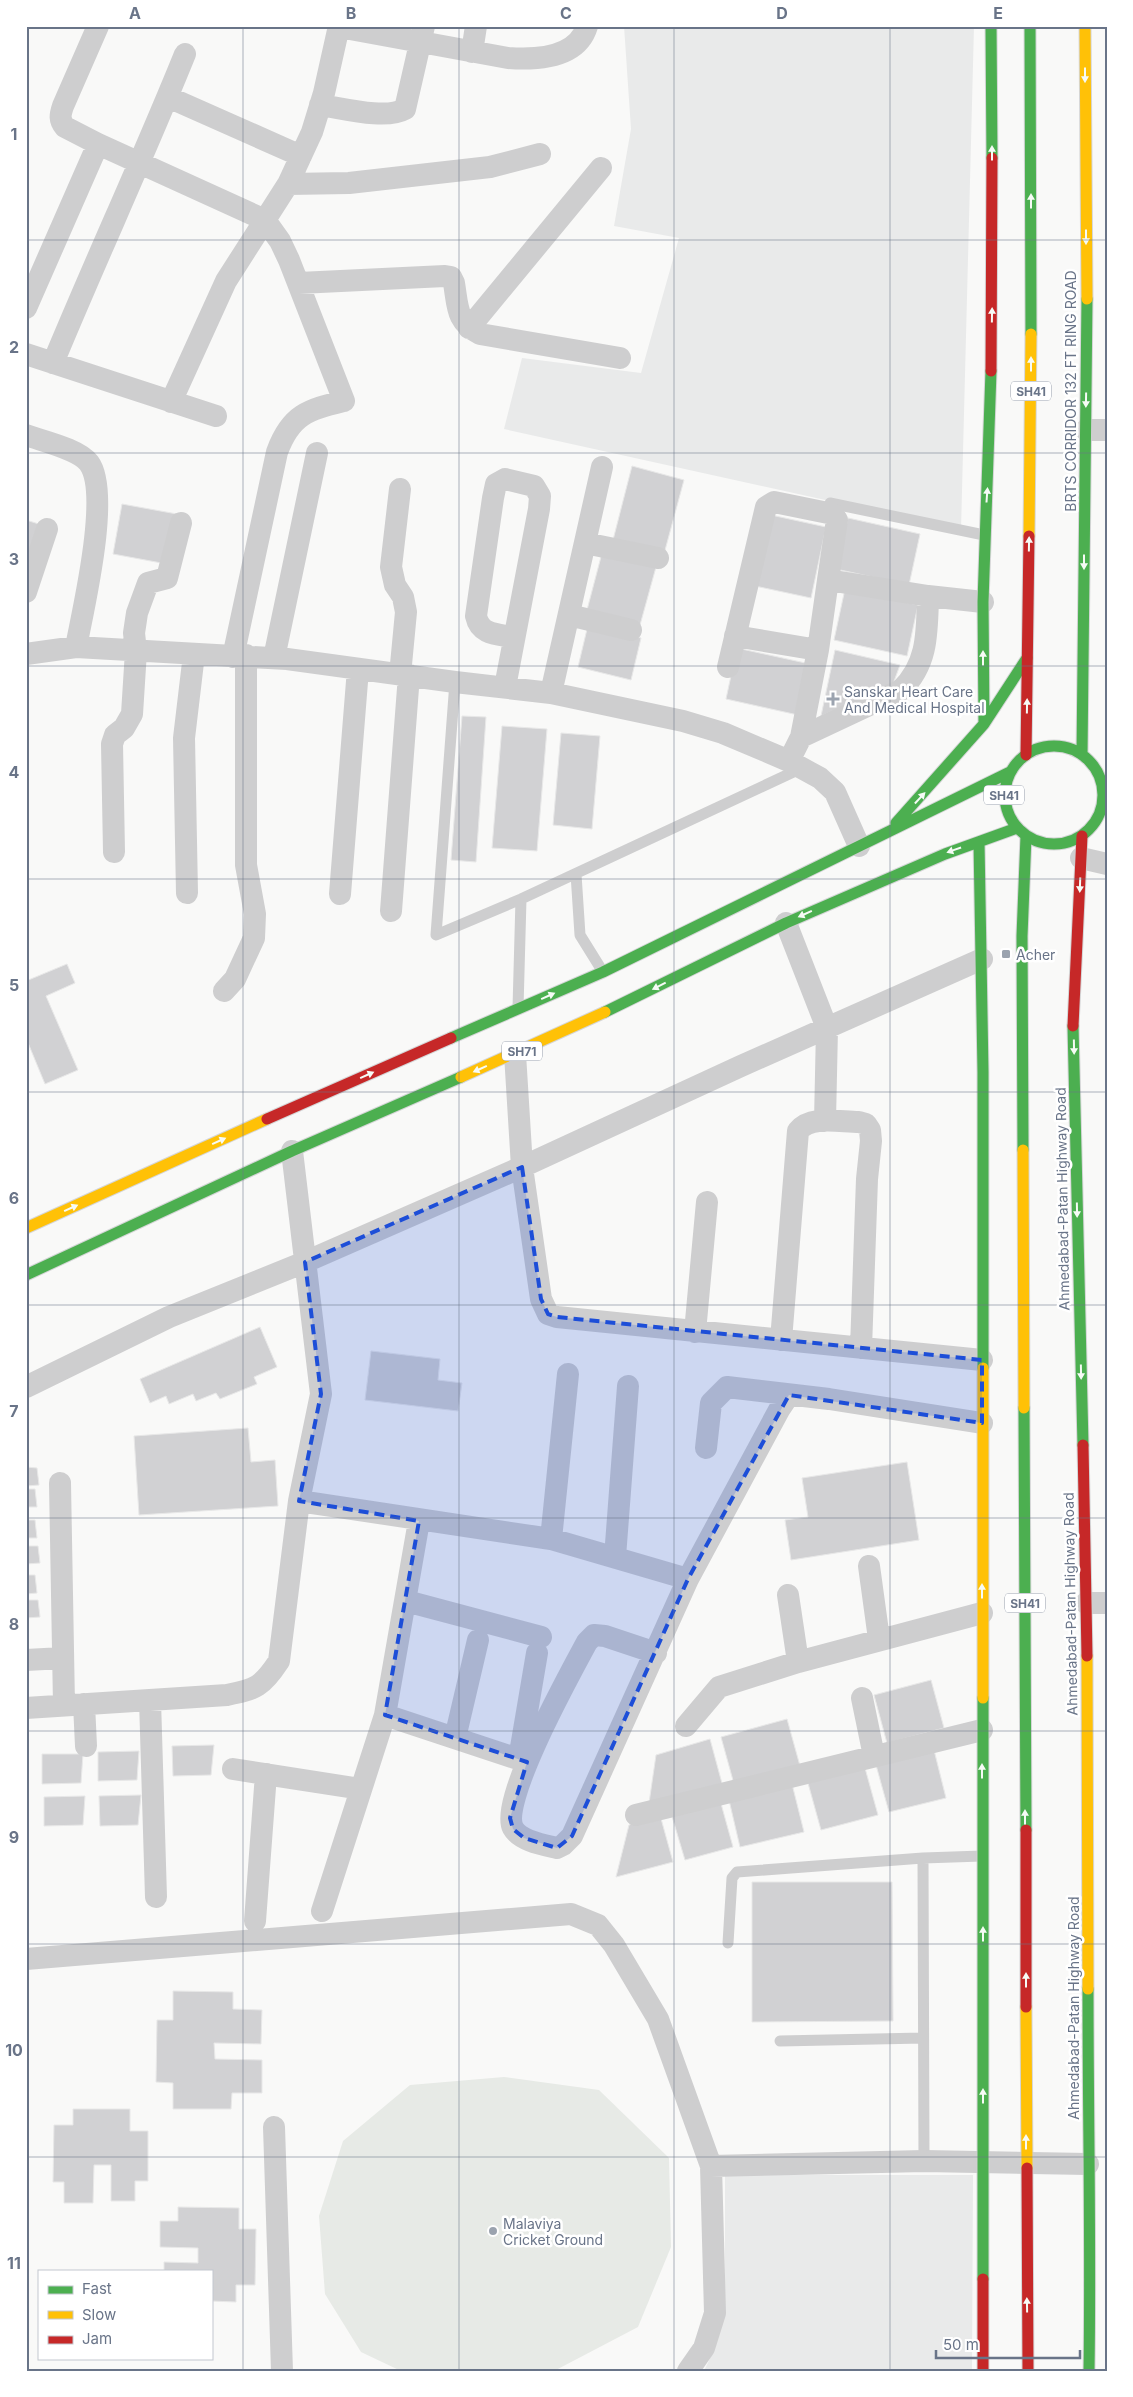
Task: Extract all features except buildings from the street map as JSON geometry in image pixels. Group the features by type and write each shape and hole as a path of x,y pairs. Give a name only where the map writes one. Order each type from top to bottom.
{"main road":[{"path":"984,724 982,602 984,535 988,490 993,266 991,26"},
{"name":"SH41","path":"1026,755 1031,390 1030,26"},
{"name":"BRTS CORRIDOR 132 FT RING ROAD","path":"1082,755 1096,430 1085,26"},
{"path":"886,834 984,724 1027,658"},
{"name":"SH41","path":"1028,2371 1021,832 1006,807 1004,795 1010,772 1026,755 1036,749 1054,746 1071,749 1082,755 1098,772 1103,796 1098,818 1082,836"},
{"path":"26,1228 518,1009 605,976 859,846 1010,772"},
{"path":"1021,832 1048,844 1071,842 1082,836"},
{"name":"SH71","path":"26,1275 292,1151 515,1054 620,1000 786,923 945,854 979,842 1021,832"},
{"name":"Ahmedabad-Patan Highway Road","path":"1082,836 1073,1012 1096,1603 1088,2164 1095,2249 1089,2371"},
{"path":"979,842 982,959 983,2371"}],"street":[{"path":"98,26 60,115 61,123 65,127 140,164 265,220 280,241 299,283 344,401 312,409 295,419 284,434 277,452 239,656 246,865 255,914 254,938 235,979 224,991"},
{"path":"472,52 476,26"},
{"path":"171,402 226,281 288,184 312,132 339,27 422,34 472,52 533,60 554,56 574,44 584,34 587,26"},
{"path":"320,105 379,113 397,113 405,109 422,34"},
{"path":"53,363 99,254 140,164 185,54"},
{"path":"168,97 301,156"},
{"path":"26,308 31,283 98,144"},
{"path":"288,184 349,183 490,167 540,154"},
{"path":"469,328 601,168"},
{"path":"299,283 451,277 454,283 461,320 469,328 495,338 620,358"},
{"path":"26,354 216,416"},
{"path":"26,435 77,453 88,462 95,477 97,510 94,554 76,647"},
{"path":"274,658 317,453"},
{"path":"552,693 602,468"},
{"path":"505,687 540,496 534,486 505,479 496,484 492,498 476,616 478,626 485,632 513,637"},
{"path":"391,911 405,675 406,612 402,597 395,585 391,567 400,489"},
{"path":"728,667 762,514 766,507 774,502 833,514 837,520 818,650 795,765"},
{"path":"114,852 112,744 116,735 124,728 132,714 136,651 134,633 140,601 148,583 167,578 181,522"},
{"path":"26,592 47,529"},
{"path":"585,543 658,558"},
{"path":"828,580 928,596 982,602"},
{"path":"801,737 901,690 914,678 922,660 928,596"},
{"path":"569,615 631,630"},
{"path":"736,636 818,650"},
{"path":"26,654 76,647 274,658 552,693 683,721 723,733 820,778 835,792 859,846"},
{"path":"187,892 184,738 194,654"},
{"path":"340,894 358,669"},
{"path":"1081,858 1107,864"},
{"path":"786,923 827,1028 825,1121"},
{"path":"26,1387 169,1317 305,1262 522,1167 982,959"},
{"path":"515,1054 522,1167 541,1299 548,1314 556,1318 982,1360"},
{"path":"782,1340 798,1131 804,1124 825,1121 859,1122 866,1124 870,1130 861,1348"},
{"path":"26,1708 227,1695 252,1690 268,1677 279,1661 299,1501 321,1394 292,1151"},
{"path":"695,1332 707,1202"},
{"path":"550,1539 568,1374"},
{"path":"615,1557 628,1386"},
{"path":"706,1448 711,1403 727,1387 829,1399 982,1423"},
{"path":"406,1601 539,1645 523,1761 510,1818 513,1829 524,1838 557,1848 563,1845 572,1836 688,1579 779,1410 790,1395"},
{"path":"60,1483 63,1658 86,1746"},
{"path":"299,1501 419,1521 550,1539 688,1579"},
{"path":"322,1911 385,1715 419,1521"},
{"path":"869,1566 880,1639"},
{"path":"788,1595 798,1662"},
{"path":"686,1726 719,1687 798,1662 982,1613"},
{"path":"523,1761 586,1642 594,1635 656,1653"},
{"path":"455,1738 478,1640"},
{"path":"26,1660 63,1658"},
{"path":"862,1698 874,1756"},
{"path":"150,1700 156,1897"},
{"path":"385,1715 523,1761"},
{"path":"636,1814 982,1730"},
{"path":"234,1769 361,1789"},
{"path":"255,1921 266,1774"},
{"path":"26,1959 571,1914 598,1924 614,1945 658,2019 711,2166 715,2313 704,2348 688,2371"},
{"path":"274,2127 282,2371"},
{"path":"711,2166 924,2161 1088,2164"}],"lane":[{"path":"830,503 984,535"},
{"path":"455,682 436,935 576,874 795,765"},
{"path":"576,874 580,935 605,976"},
{"path":"518,1009 521,899"},
{"path":"728,1943 732,1878 737,1872 923,1858 982,1856"},
{"path":"923,1858 924,2161"},
{"path":"780,2041 923,2038"}],"highlighted area":[{"path":"522,1167 541,1299 548,1314 557,1317 982,1360 982,1423 789,1395 688,1579 572,1836 557,1848 524,1838 513,1829 510,1818 527,1762 385,1715 419,1521 299,1501 321,1394 305,1262"}],"shaded area":[{"path":"624,26 974,26 961,530 504,429 522,358 641,373 679,238 614,226 631,129"},
{"path":"504,2077 599,2090 669,2158 671,2247 638,2327 554,2371 401,2371 361,2352 325,2294 319,2216 343,2141 410,2085"},
{"path":"725,2175 973,2175 972,2371 704,2371 713,2352 725,2312"}],"traffic: fast":[{"path":"991,26 992,158"},
{"path":"1030,26 1031,334"},
{"path":"1082,755 1087,299"},
{"path":"984,724 983,602 991,371"},
{"path":"896,823 984,724 1027,658"},
{"path":"1054,746 1073,750 1089,760 1099,776 1103,795 1099,814 1089,830 1073,840 1054,844 1035,840 1019,830 1009,814 1005,795 1009,776 1019,760 1035,750 1054,746"},
{"path":"451,1038 603,972 1010,772"},
{"path":"605,1012 786,923 945,854 1017,828"},
{"path":"1023,1150 1022,936 1026,836"},
{"path":"979,842 983,1072 983,1368"},
{"path":"1073,1026 1083,1445"},
{"path":"26,1275 292,1151 461,1077"},
{"path":"1024,1408 1026,1830"},
{"path":"983,1698 983,2279"},
{"path":"1088,1989 1089,2371"}],"traffic: slow":[{"path":"1085,26 1087,299"},
{"path":"1029,536 1031,334"},
{"path":"461,1077 605,1012"},
{"path":"26,1228 267,1119"},
{"path":"1023,1150 1024,1408"},
{"path":"983,1368 983,1698"},
{"path":"1087,1656 1088,1989"},
{"path":"1026,2007 1027,2168"}],"traffic: jam":[{"path":"991,371 992,158"},
{"path":"1026,755 1029,536"},
{"path":"1073,1026 1082,836"},
{"path":"267,1119 451,1038"},
{"path":"1083,1445 1087,1656"},
{"path":"1026,1830 1026,2007"},
{"path":"1027,2168 1028,2371"},
{"path":"983,2279 983,2371"}],"place":[{"name":"Sanskar Heart Care And Medical Hospital","path":"833,699"},
{"name":"Acher","path":"1006,954"},
{"name":"Malaviya Cricket Ground","path":"493,2231"}]}
